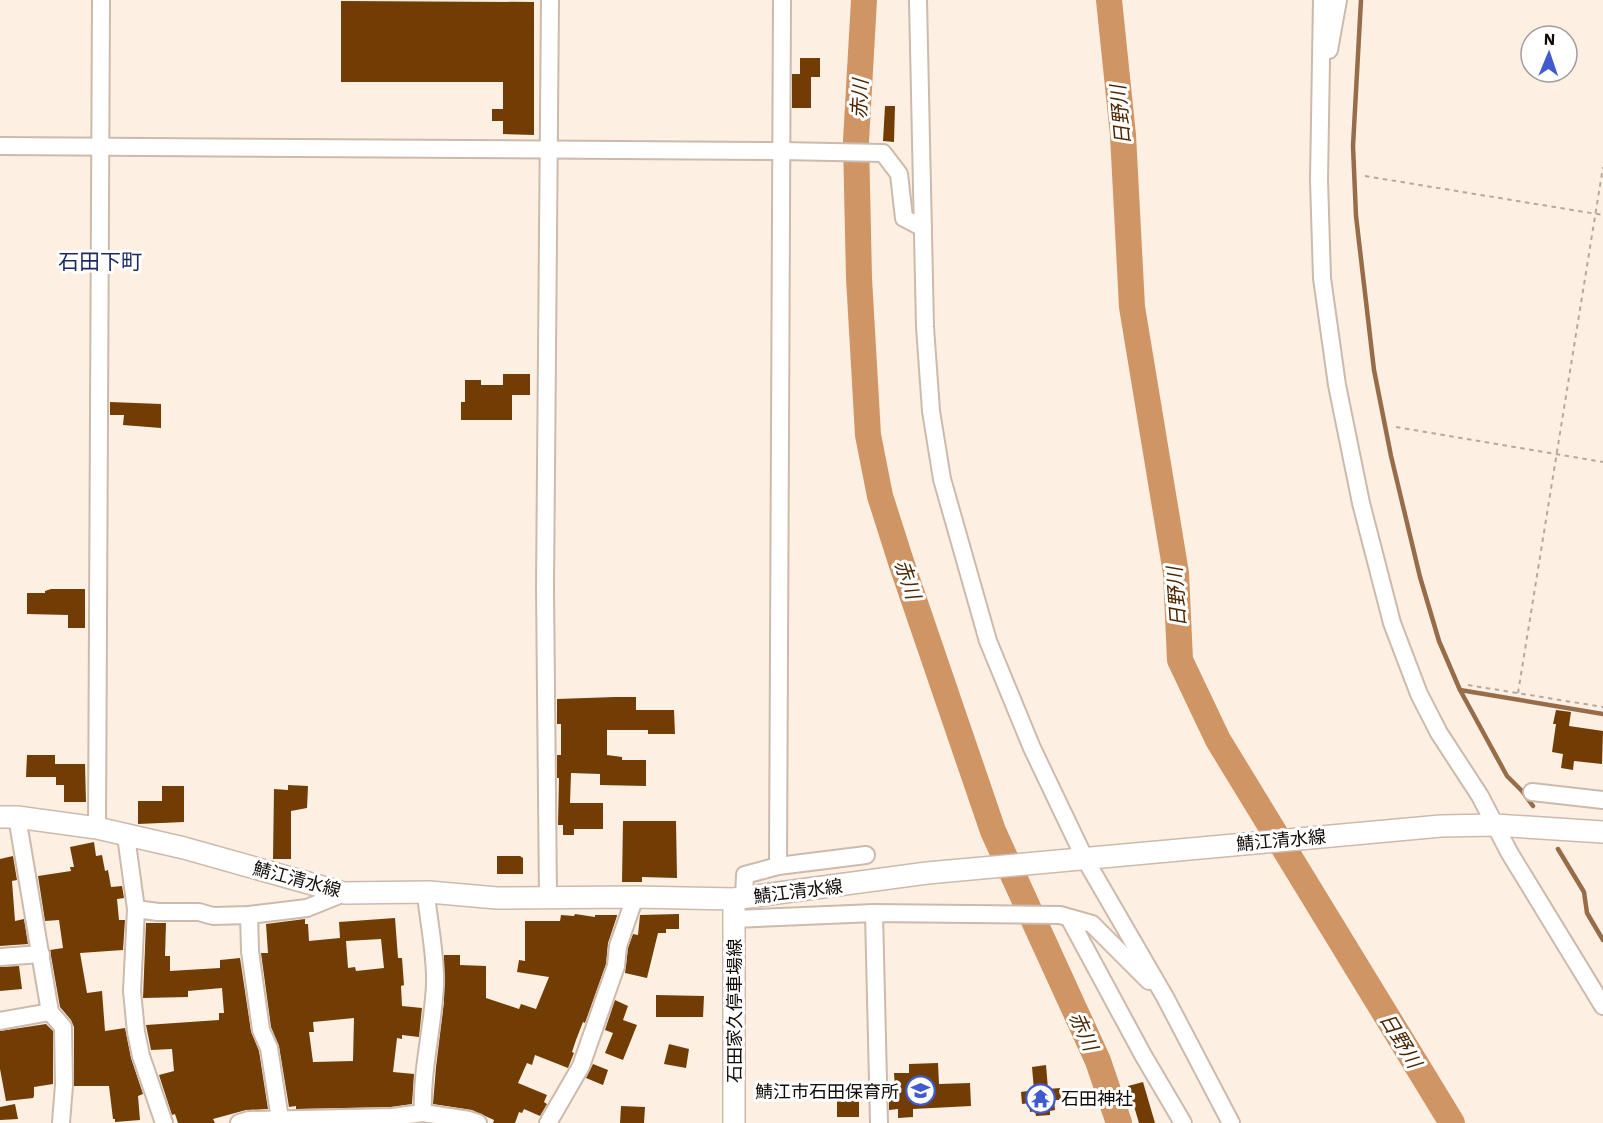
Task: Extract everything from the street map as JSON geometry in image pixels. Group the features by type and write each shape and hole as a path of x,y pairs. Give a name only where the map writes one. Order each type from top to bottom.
{"main road":[{"name":"鯖江清水線","path":"8,817 97,828 184,848 344,893 429,892 497,898 635,897 738,906 927,873 1441,826 1495,825 1603,832"},
{"name":"石田家久停車場線","path":"734,1123 738,906"}],"street":[{"path":"97,828 101,0"},
{"path":"548,898 545,587 550,0"},
{"path":"778,866 783,0"},
{"path":"918,0 925,327 931,411 942,479 988,641 1032,748 1085,859 1165,997 1231,1123"},
{"path":"1322,0 1319,180 1322,278 1337,385 1361,503 1392,623 1419,694 1438,732 1480,796 1509,852 1603,1006"},
{"path":"1320,74 1330,47 1338,0"},
{"path":"0,146 883,153 899,174 904,218 922,228"},
{"path":"1532,792 1603,800"},
{"path":"8,817 26,880 50,1012 63,1027 64,1085 61,1123"},
{"path":"126,836 136,909 132,991 136,1032 141,1056 164,1123"},
{"path":"866,855 778,866 745,876 738,906 874,913 1060,915 1092,924 1165,997"},
{"path":"423,1113 422,1091 435,983 427,903 429,892"},
{"path":"136,909 158,912 199,912 213,916 249,915 307,908 344,893"},
{"path":"548,1123 581,1066 616,966 618,946 635,897"},
{"path":"874,913 879,1123"},
{"path":"249,915 250,951 261,1030 269,1048 280,1119"},
{"path":"1069,918 1143,1055 1183,1123"},
{"path":"0,957 41,954"},
{"path":"0,1021 50,1012"},
{"path":"239,1123 249,1120 280,1119 392,1120 423,1113 478,1123"}],"path":[{"path":"1518,693 1603,167"},
{"path":"1365,176 1603,215"},
{"path":"1396,427 1603,462"},
{"path":"1468,685 1603,707"}],"building":[{"path":"341,1 534,2 534,135 503,134 503,121 492,121 492,109 503,109 503,82 341,82"},
{"path":"800,58 820,58 820,77 811,77 811,108 792,108 792,74 800,74"},
{"path":"885,106 895,106 894,142 883,141"},
{"path":"503,374 530,374 530,395 512,395 512,420 461,420 461,402 465,402 465,380 481,380 481,385 503,385"},
{"path":"110,402 161,404 161,428 123,425 124,415 110,415"},
{"path":"51,589 85,589 85,628 68,628 68,615 27,614 27,593 45,593"},
{"path":"636,697 636,710 674,710 675,734 648,734 648,730 607,730 607,755 622,757 622,760 646,760 646,786 600,785 600,774 571,773 570,803 603,803 603,829 574,829 574,835 563,835 563,825 558,825 557,755 561,755 561,724 557,724 557,699"},
{"path":"1556,710 1571,712 1569,726 1603,731 1602,764 1574,761 1573,770 1561,768 1563,754 1552,752"},
{"path":"27,755 55,755 55,764 85,764 86,802 64,802 64,785 56,785 56,777 26,777"},
{"path":"288,785 308,786 307,808 291,811 291,859 273,859 274,789 288,790"},
{"path":"162,786 184,786 184,822 138,824 138,801 162,801"},
{"path":"623,821 676,821 677,878 642,877 642,882 622,882"},
{"path":"94,842 96,856 102,855 105,871 108,870 111,887 122,886 124,898 117,899 119,920 125,920 123,950 80,953 87,993 102,991 105,1031 125,1028 131,1058 143,1094 138,1096 140,1120 115,1122 109,1086 74,1086 74,1027 60,1007 50,950 63,948 59,920 45,921 38,876 71,871 70,867 74,867 70,847"},
{"path":"13,856 17,880 12,881 15,921 24,919 28,944 0,946 0,859"},
{"path":"497,856 523,858 523,874 497,874"},
{"path":"575,914 595,917 595,915 617,916 608,943 606,964 585,1023 583,1022 576,1040 568,1068 535,1055 532,1065 527,1063 518,1083 547,1095 544,1102 547,1104 540,1116 524,1109 522,1113 519,1112 515,1123 493,1123 494,1120 472,1110 433,1104 444,1002 444,955 460,955 460,965 486,966 486,998 519,1009 521,1004 536,1009 549,977 517,972 519,960 525,961 525,921 560,921 561,915 574,916"},
{"path":"679,914 679,929 666,929 666,933 658,933 647,978 625,973 628,948 633,934 638,935 640,915"},
{"path":"395,918 398,958 402,958 404,985 401,986 402,1006 422,1008 419,1037 402,1035 402,1039 397,1038 393,1072 414,1074 412,1104 391,1107 296,1109 296,1106 289,1107 279,1046 271,1027 261,953 268,953 266,924 305,919 305,924 308,924 309,941 340,938 339,922","holes":["381,939 384,968 356,971 355,967 348,968 346,941","354,1018 353,1061 313,1062 309,1032 314,1032 313,1022"]},
{"path":"146,923 166,923 165,956 170,956 170,971 220,968 220,960 240,958 251,1031 259,1051 268,1109 246,1110 213,1119 215,1123 178,1123 175,1114 172,1115 159,1075 174,1071 172,1049 151,1050 146,1025 219,1020 219,1013 224,1013 222,988 188,991 188,997 143,998"},
{"path":"19,966 22,989 0,991 0,967"},
{"path":"656,995 704,996 703,1017 656,1017"},
{"path":"615,1000 628,1006 623,1020 637,1025 623,1060 605,1053 613,1033 605,1030"},
{"path":"46,1024 53,1031 53,1084 34,1087 33,1098 6,1101 0,1069 0,1031"},
{"path":"669,1044 689,1049 686,1068 664,1064"},
{"path":"938,1063 939,1084 970,1083 971,1106 913,1109 913,1117 898,1118 898,1109 889,1110 889,1087 895,1087 894,1073 909,1073 909,1064"},
{"path":"593,1064 608,1070 603,1085 586,1078"},
{"path":"1046,1065 1048,1089 1060,1088 1061,1100 1054,1100 1055,1110 1050,1111 1050,1115 1036,1116 1035,1111 1030,1112 1029,1103 1022,1104 1021,1092 1034,1090 1032,1067"},
{"path":"1143,1082 1155,1123 1139,1123 1128,1086"},
{"path":"837,1095 859,1095 859,1117 837,1117"},
{"path":"15,1104 18,1119 0,1120 0,1107"},
{"path":"621,1106 645,1107 644,1123 620,1123"}],"waterway":[{"name":"赤川","path":"864,0 856,141 859,278 868,435 880,496 993,831 1098,1061 1119,1123"},
{"name":"日野川","path":"1109,0 1123,135 1132,307 1176,573 1180,660 1218,740 1452,1123"},
{"path":"1361,0 1353,146 1356,216 1374,370 1391,456 1420,577 1439,641 1460,690 1507,776 1533,806"},
{"path":"1460,690 1603,714"},
{"path":"1558,849 1584,892 1587,913 1603,940"}],"place":[{"name":"鯖江市石田保育所","path":"920,1091"},
{"name":"石田神社","path":"1040,1098"}],"district":[{"name":"石田下町","path":"100,261"}]}
